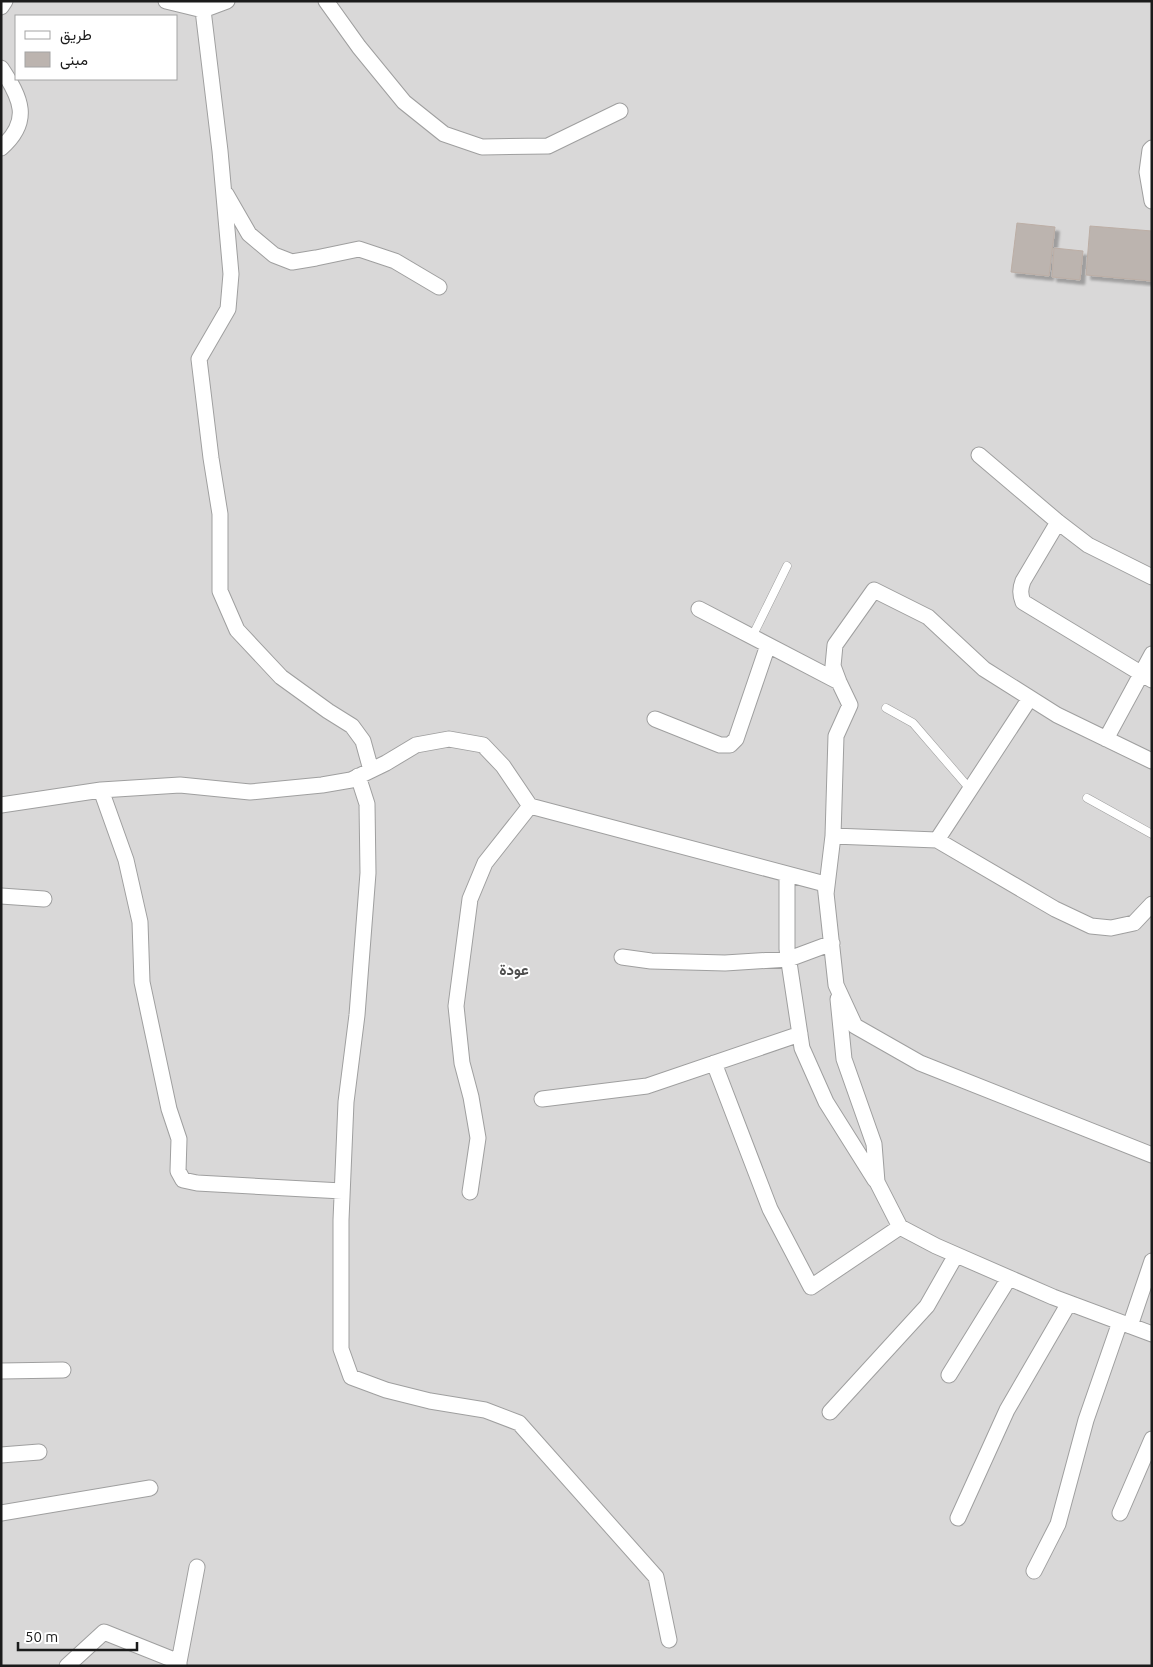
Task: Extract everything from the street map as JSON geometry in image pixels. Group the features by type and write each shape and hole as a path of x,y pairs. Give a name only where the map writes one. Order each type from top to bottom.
{"street":[{"path":"1,7 5,1"},
{"path":"166,1 203,10 227,1"},
{"path":"326,1 359,47 404,102 444,134 482,147 548,146 620,111"},
{"path":"203,10 224,190 231,274 228,309 199,359 220,514 220,591 237,630 281,677 328,712 352,726 364,741 368,873 357,1015 346,1102 342,1191 341,1349 351,1377 386,1390 430,1401 485,1410 520,1423 656,1577 669,1640"},
{"path":"1,68 15,89 22,110 18,127 1,148"},
{"path":"1152,148 1150,150 1147,172 1152,200"},
{"path":"224,190 249,234 274,255 292,262 359,249 396,261 439,287"},
{"path":"979,455 1088,545 1152,577"},
{"path":"1058,522 1023,581 1020,588 1020,596 1023,602 1146,677"},
{"path":"826,894 833,836 836,736 850,704 833,666 835,645 874,590 928,617 984,669 1056,715 1152,761"},
{"path":"698,610 839,682"},
{"path":"655,720 720,745 730,745 736,740 768,645"},
{"path":"1106,739 1146,677 1152,654"},
{"path":"937,840 1030,698"},
{"path":"1,805 101,790 180,785 250,792 322,785 351,780 416,745 449,739 482,745 502,766 530,806 825,884 844,1059 874,1144 877,1182"},
{"path":"101,790 126,860 140,922 142,982 169,1109 179,1139 178,1171 183,1180 197,1183 342,1191"},
{"path":"470,1192 478,1138 471,1097 462,1063 456,1006 470,899 485,863 530,806"},
{"path":"833,836 937,840 1055,909 1091,926 1111,928 1134,923 1152,904"},
{"path":"787,874 787,949 802,1048 826,1102 877,1182 900,1227 1008,1278 1152,1334"},
{"path":"1,896 44,899"},
{"path":"622,957 651,961 725,963 789,959 832,943"},
{"path":"836,984 855,1026 920,1063 1152,1155"},
{"path":"542,1100 647,1086 800,1034"},
{"path":"714,1063 770,1209 812,1287 900,1227"},
{"path":"830,1412 926,1306 956,1255"},
{"path":"1034,1571 1058,1524 1086,1420 1152,1261"},
{"path":"949,1375 1008,1278"},
{"path":"958,1518 1007,1410 1069,1303"},
{"path":"1,1372 63,1370"},
{"path":"1120,1513 1152,1439"},
{"path":"1,1455 38,1452"},
{"path":"1,1513 150,1488"},
{"path":"67,1666 104,1632 179,1664 198,1566"}],"lane":[{"path":"752,637 787,566"},
{"path":"886,708 913,723 970,789"},
{"path":"1087,798 1152,834"}],"shaded area":[{"path":"1,1 1152,1 1152,1666 1,1666"}],"building":[{"path":"1017,223 1055,227 1049,276 1011,272"},
{"path":"1090,226 1152,231 1151,281 1086,275"},
{"path":"1054,248 1083,251 1080,280 1052,277"}],"district":[{"name":"عودة","path":"514,970"}]}
